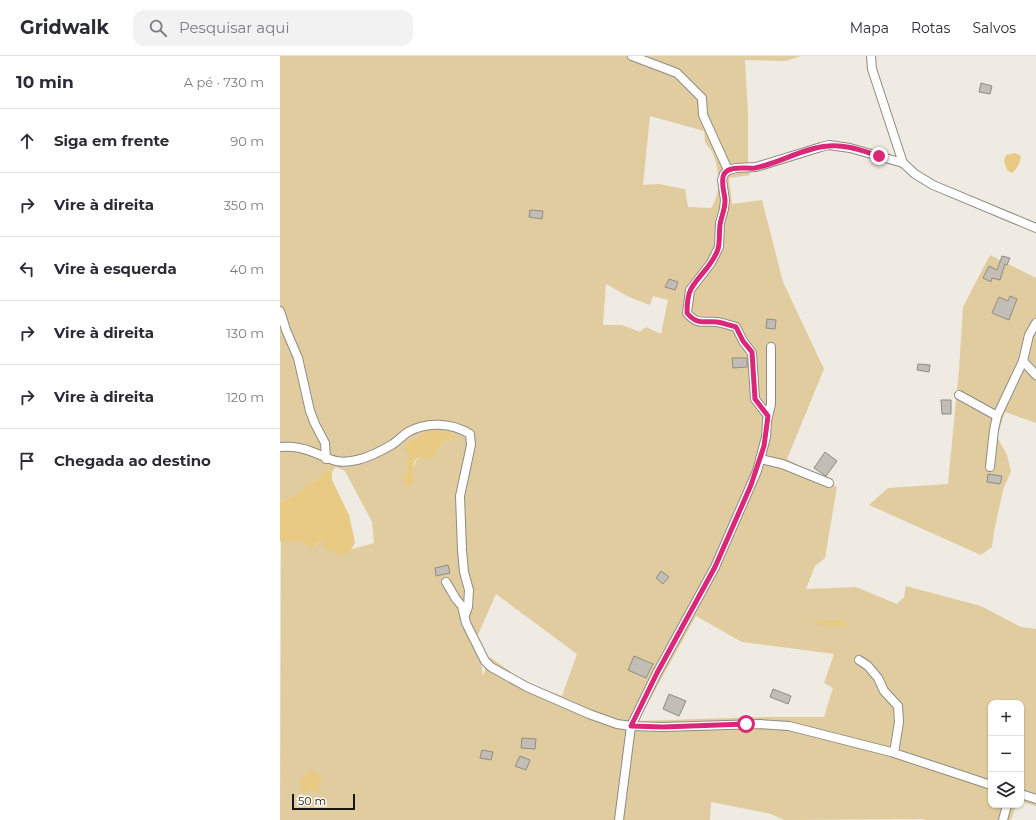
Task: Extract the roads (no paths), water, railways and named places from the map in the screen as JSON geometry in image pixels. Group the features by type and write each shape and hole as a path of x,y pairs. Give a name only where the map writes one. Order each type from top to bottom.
{"street":[{"path":"632,56 677,73 702,98 703,115 728,170"},
{"path":"871,56 874,76 903,163"},
{"path":"768,416 755,399 752,352 743,341 736,327 718,322 701,322 692,319 687,313 690,290 711,264 719,247 720,223 725,200 722,180 724,174 728,170 756,167 811,149 829,146 850,148 903,163 915,174 933,185 1036,228"},
{"path":"280,311 298,358 310,411 325,444 326,459"},
{"path":"990,467 997,416 1023,361 1029,335 1036,323"},
{"path":"619,820 631,726 657,673 715,567 751,485 760,459 766,437 771,404 771,347"},
{"path":"1023,361 1036,375"},
{"path":"959,395 997,416"},
{"path":"280,447 292,446 304,449 326,459 341,462 358,460 386,448 408,432 424,426 442,424 461,428 470,434 471,445 460,496 464,572 469,590 468,607 465,616"},
{"path":"760,459 782,464 829,483"},
{"path":"446,582 462,606 466,623 480,654 491,667 527,687 589,714 617,724 631,726 663,727 760,724 789,726 894,753 988,784"},
{"path":"859,660 868,666 878,678 884,691 898,706 899,722 894,753"},
{"path":"1024,795 1036,799"},
{"path":"1003,820 1006,808"}]}
